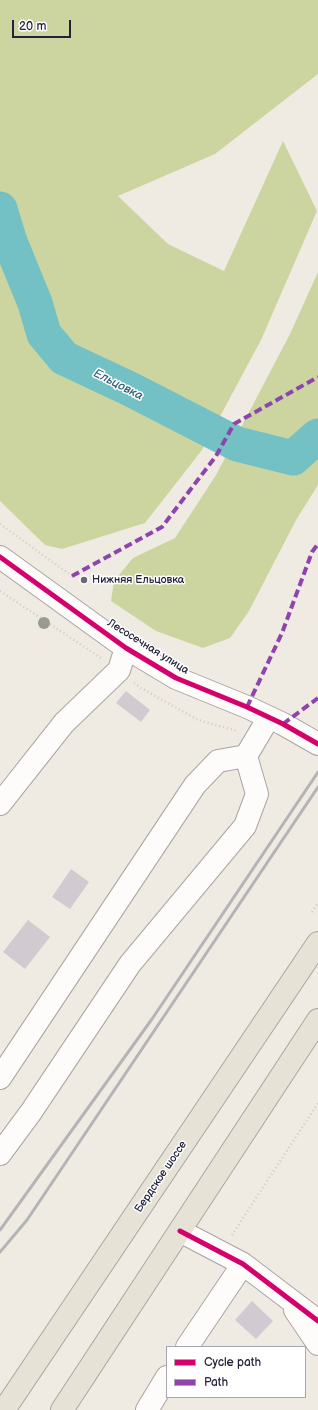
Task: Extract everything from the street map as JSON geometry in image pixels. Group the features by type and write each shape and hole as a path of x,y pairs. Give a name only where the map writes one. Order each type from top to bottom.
{"highway":[{"name":"Бердское шоссе","path":"4,1410 318,943"},
{"path":"62,1410 318,1020"}],"street":[{"name":"Лесосечная улица","path":"0,557 126,648 176,678 247,707 283,724 318,744"},
{"path":"0,804 64,723 119,670 126,648"},
{"path":"0,1154 31,1112 130,964 245,826 257,794 246,756 265,724"},
{"path":"0,1078 194,785 218,761 246,756"},
{"path":"180,1231 243,1264 318,1321"},
{"path":"187,1346 243,1264"},
{"path":"285,1295 318,1344"},
{"path":"147,1410 166,1379"}],"path":[{"path":"0,524 72,576"},
{"path":"312,912 318,902"},
{"path":"221,1253 318,1103"}],"green space":[{"path":"0,0 318,0 318,74 215,154 118,196 168,244 224,271 283,141 317,211 261,340 202,450 145,523 62,549 45,545 0,501"},
{"path":"318,272 318,485 296,520 249,611 230,638 203,648 156,631 111,601 114,581 133,558 175,538 216,475 290,334"}],"building":[{"path":"126,691 150,710 141,722 116,703"},
{"path":"71,869 89,882 70,909 52,897"},
{"path":"28,920 50,937 25,969 3,952"},
{"path":"252,1301 273,1321 256,1339 235,1320"}],"waterway":[{"name":"Ельцовка","path":"0,209 10,242 35,303 44,334 64,358 130,389 237,444 293,458 318,436"}],"railway":[{"path":"0,1230 152,1019 318,772"},
{"path":"0,1252 27,1220 318,787"}],"marked path":[{"path":"72,576 162,527 216,456 234,424 318,377"},
{"path":"247,707 282,633 312,552 318,544"},
{"path":"283,724 318,698"}],"cycle path":[{"path":"0,557 126,648 176,678 247,707 283,724 318,744"},
{"path":"180,1231 243,1264 318,1321"}],"place":[{"name":"Нижняя Ельцовка","path":"84,580"}]}
